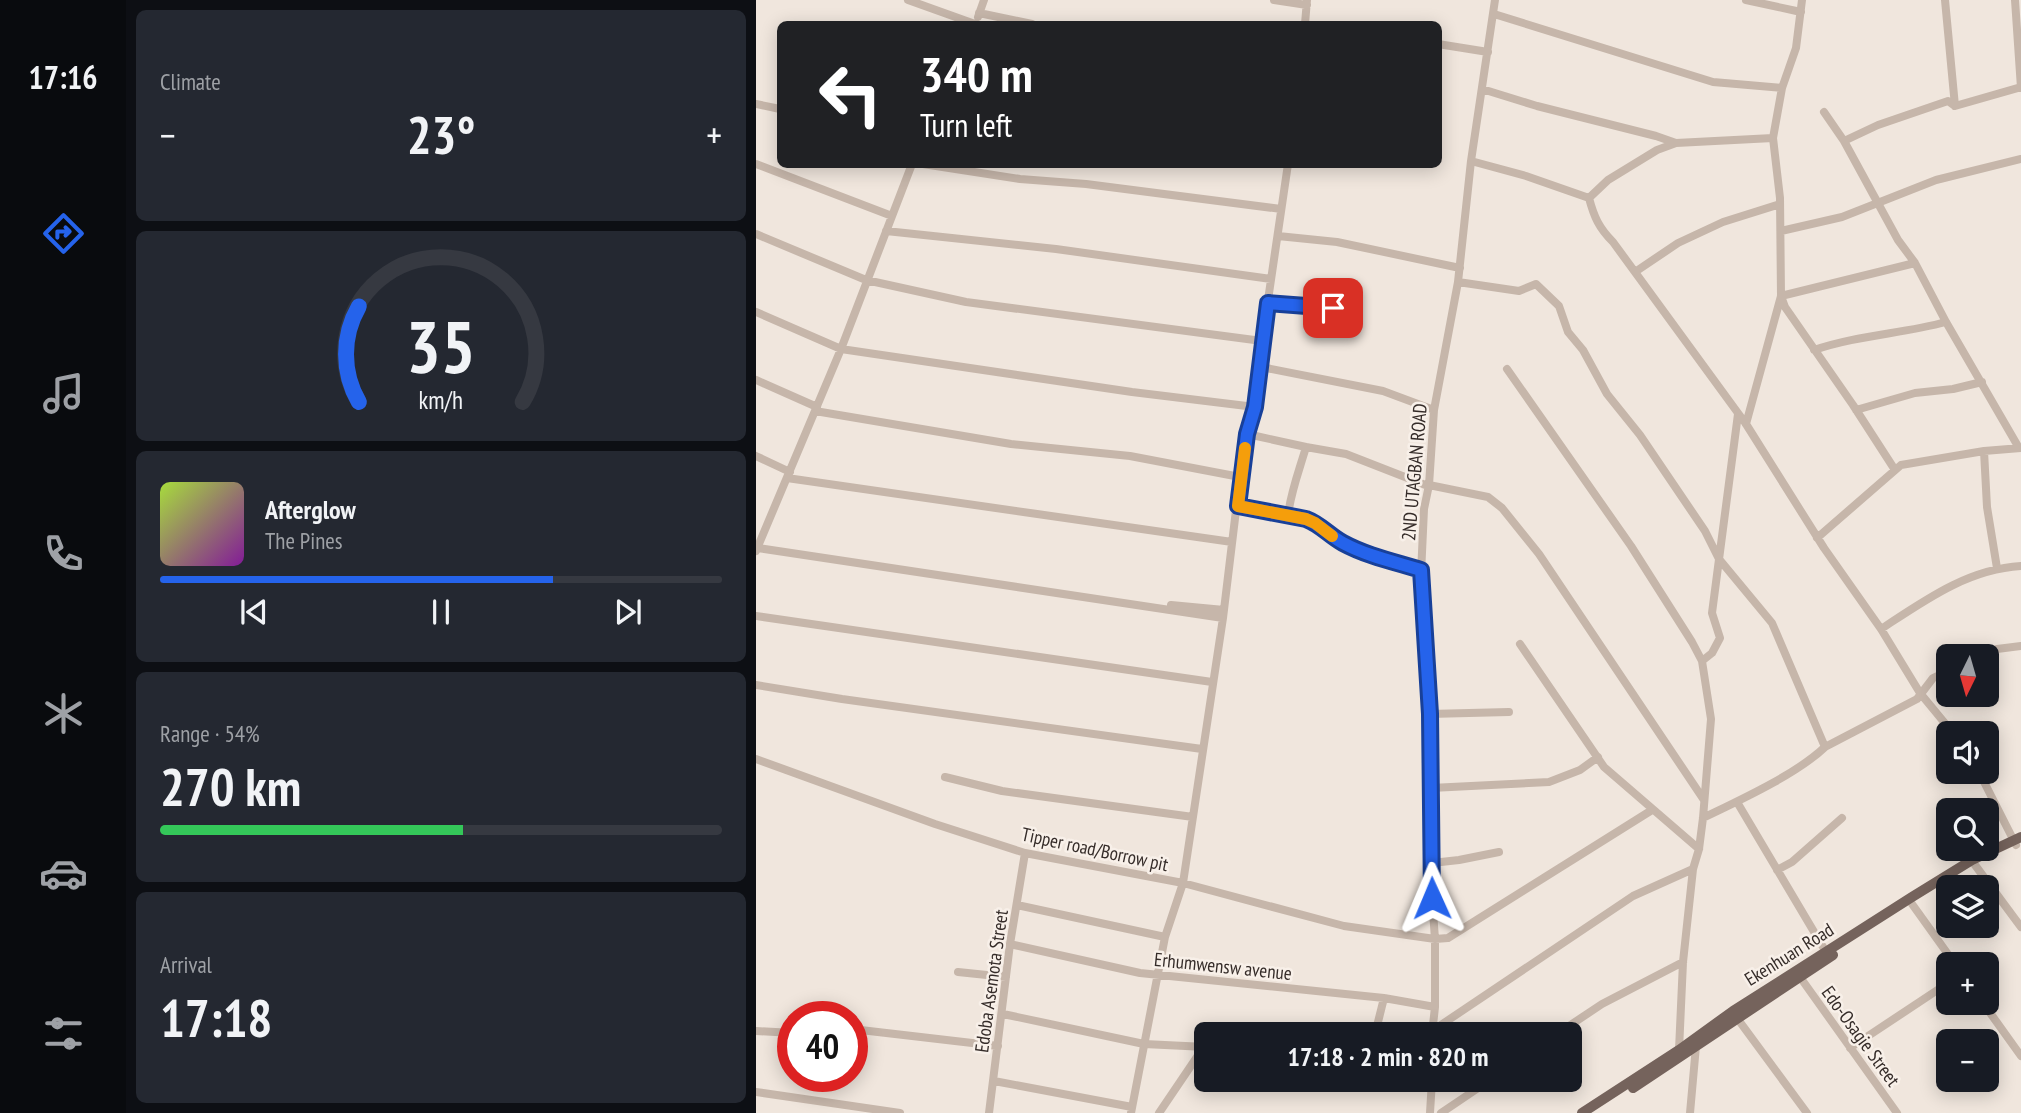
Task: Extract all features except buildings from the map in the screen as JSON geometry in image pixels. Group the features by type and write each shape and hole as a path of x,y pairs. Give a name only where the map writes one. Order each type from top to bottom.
{"main road":[{"name":"Ekenhuan Road","path":"1594,1113 1696,1046 1735,1014 1800,977 1912,904 2018,841"},
{"name":"Ekenhuan Road","path":"1582,1113 1735,1014 1826,951 1972,860 2018,841"}],"street":[{"path":"908,0 967,21"},
{"path":"976,21 984,0"},
{"path":"1273,0 1307,3 1305,21"},
{"name":"2ND UTAGBAN ROAD","path":"1433,1022 1435,939 1430,714 1421,570 1424,509 1434,410 1458,282 1471,161 1496,0"},
{"path":"1746,0 1801,12"},
{"path":"1746,424 1781,296 1780,204 1773,138 1782,88 1796,48 1802,0"},
{"path":"1945,0 1955,106"},
{"path":"1955,106 2021,87 2015,0"},
{"path":"979,13 1018,21"},
{"path":"1494,14 1713,82 1782,88"},
{"path":"1442,45 1488,52"},
{"path":"1482,89 1676,143"},
{"path":"1844,141 1878,125 1948,101 1955,106"},
{"path":"756,104 777,108"},
{"path":"1817,538 1901,465 1984,451 2020,448 1915,264 1898,240 1844,141 1824,112"},
{"path":"1589,198 1608,180 1657,150 1676,143 1773,138"},
{"path":"1781,231 1842,217 1936,180 2021,159"},
{"path":"1471,161 1526,176 1589,198"},
{"path":"756,164 892,216"},
{"path":"910,168 841,349 757,550 1223,614"},
{"path":"949,168 1020,179 1086,184 1282,209"},
{"path":"993,1081 1132,1110 1165,937 1182,883 1193,817 1240,477 1261,367 1262,341 1287,168"},
{"path":"1589,198 1599,227 1613,242 1746,424 1817,538 1881,629 1920,693 1943,721"},
{"path":"1635,272 1689,237 1723,222 1780,204"},
{"path":"886,231 1056,249 1271,279"},
{"path":"756,234 866,280 966,302 1262,341"},
{"path":"1278,236 1337,242 1460,268"},
{"path":"1781,296 1915,264"},
{"path":"1458,282 1520,291 1536,284 1559,306 1568,332 1583,350 1607,394 1640,435 1705,531 1718,559 1772,623 1825,747"},
{"path":"1781,296 1785,307 1895,470"},
{"path":"1268,303 1333,308"},
{"path":"756,312 841,349 1132,392 1255,407"},
{"path":"1814,350 1844,340 1916,330 1946,322"},
{"path":"1261,367 1383,391 1434,410"},
{"path":"1507,369 1631,545 1702,661 1711,719 1703,818 1693,869 1683,962 1679,1050"},
{"path":"756,380 816,409 1012,444 1130,456 1240,477"},
{"path":"1856,410 1914,393 1953,389 1982,382"},
{"path":"1702,661 1712,653 1720,638 1712,613 1738,414"},
{"path":"1247,434 1346,454 1428,486 1488,497 1503,508 1539,554 1704,800"},
{"path":"1288,515 1291,488 1306,447"},
{"path":"1984,451 1987,507 1997,568"},
{"path":"756,456 788,475 1232,542"},
{"path":"1238,506 1315,523 1342,542 1369,554 1421,570"},
{"path":"898,564 1039,588 1223,614"},
{"path":"1881,629 1956,582 1997,568 2021,566"},
{"path":"756,616 1212,682"},
{"path":"887,635 1212,682"},
{"path":"1520,644 1604,767 1699,849"},
{"path":"1999,649 2021,646"},
{"path":"1703,818 1737,802 1814,757 1825,747 1917,699 1936,677"},
{"path":"756,685 1202,749"},
{"path":"1430,714 1509,712"},
{"path":"1431,788 1549,782 1580,770 1598,757"},
{"name":"Tipper road/Borrow pit","path":"756,759 935,824 1025,853 1182,883 1344,926 1435,939"},
{"path":"945,777 1002,791 1193,817"},
{"path":"1986,784 2018,841"},
{"path":"1737,802 1826,951"},
{"path":"1435,939 1448,938 1651,810"},
{"path":"1777,870 1792,862 1842,818"},
{"path":"1432,863 1499,852"},
{"name":"Edoba Asemota Street","path":"989,1113 1010,944 1025,853"},
{"path":"1975,865 2021,928"},
{"path":"1448,1022 1633,896 1693,869"},
{"path":"1912,904 1946,952"},
{"path":"1017,905 1165,937"},
{"name":"Erhumwensw avenue","path":"1010,944 1140,973 1384,998 1435,1007"},
{"path":"1575,1022 1602,1004 1683,962"},
{"path":"958,972 1006,977"},
{"name":"Edo-Osagie Street","path":"1800,977 1897,1113"},
{"path":"1850,1048 1936,991"},
{"path":"1378,1022 1384,998"},
{"path":"1003,1014 1144,1044 1194,1046"},
{"path":"1735,1014 1807,1113"},
{"path":"1992,1015 2021,1056"},
{"path":"756,1031 777,1032"},
{"path":"868,1032 998,1046"},
{"path":"1690,1113 1696,1046"},
{"path":"1159,1113 1194,1062"},
{"path":"756,1092 900,1113"},
{"path":"1430,1113 1431,1092"},
{"path":"1441,1113 1472,1092"}],"slow traffic":[{"path":"1245,448 1238,506 1306,519 1332,536"}],"route":[{"path":"1333,308 1268,303 1261,367 1255,407 1247,434 1238,506 1306,519 1342,542 1369,554 1421,570 1430,714 1432,898"}]}
